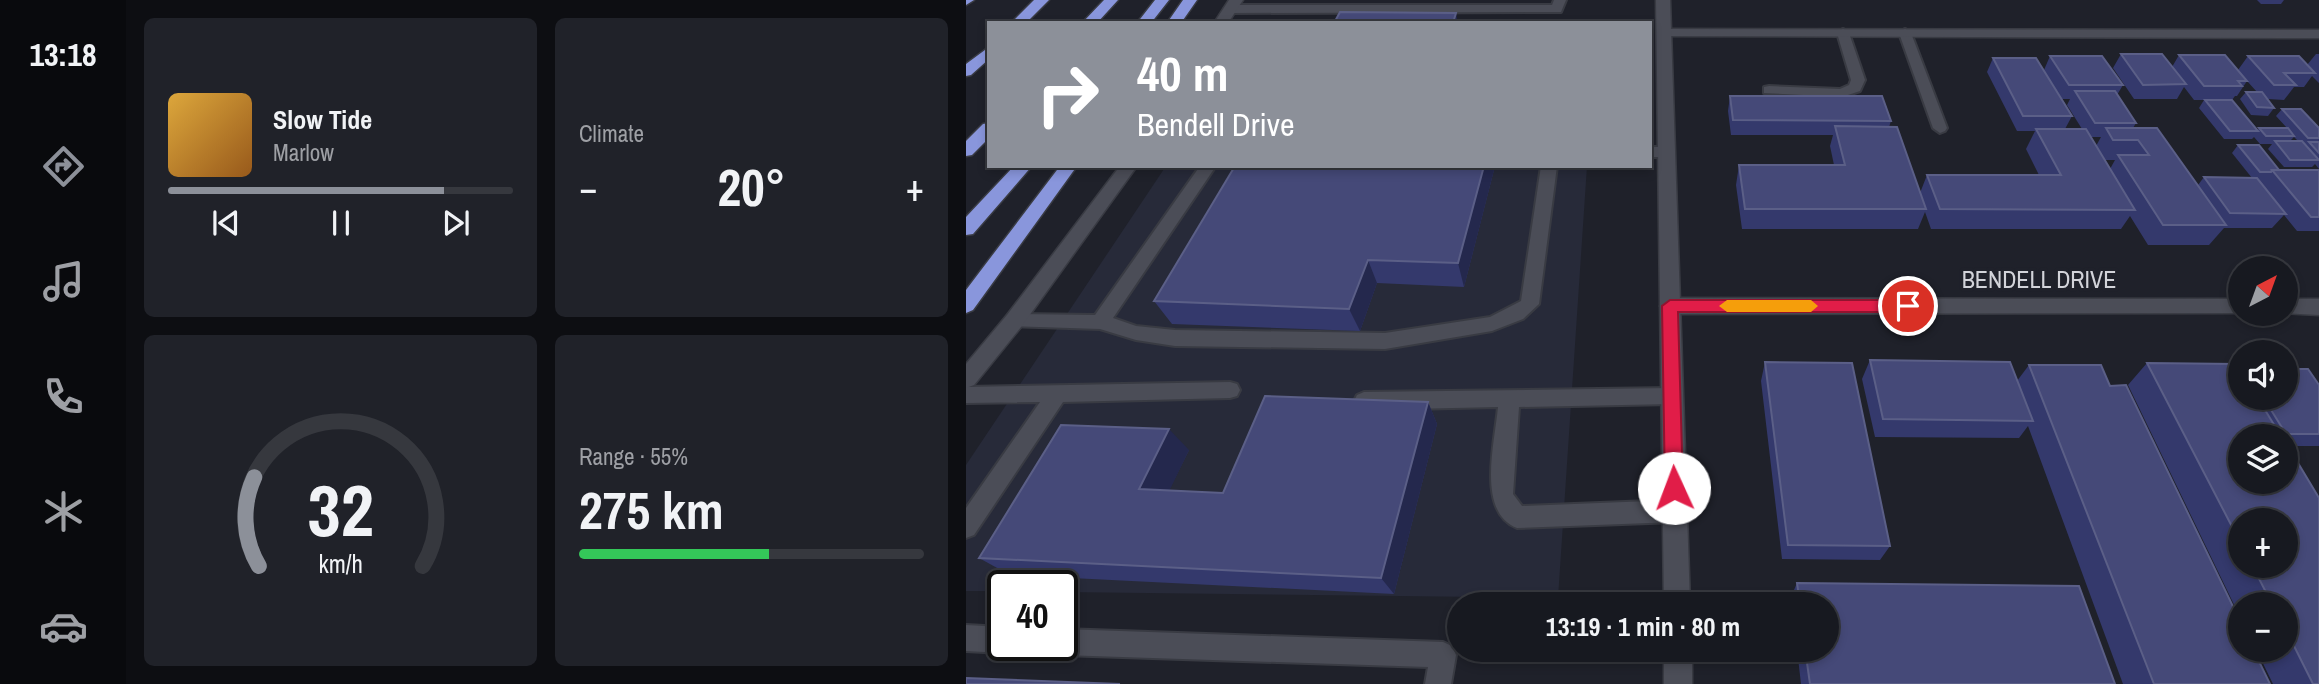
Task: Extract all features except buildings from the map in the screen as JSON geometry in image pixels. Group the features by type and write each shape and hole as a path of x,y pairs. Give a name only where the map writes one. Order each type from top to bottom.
{"highway":[{"path":"1020,21 1042,0"},
{"path":"1091,21 1111,0"},
{"path":"1146,21 1162,0"},
{"path":"1175,21 1190,0"},
{"path":"966,72 987,53"},
{"path":"966,151 987,130"},
{"path":"966,229 1022,168"},
{"path":"966,305 1068,168"}],"street":[{"path":"1663,0 1657,33 1658,152 1670,306 1677,592"},
{"path":"1222,21 1233,5"},
{"path":"1657,33 2319,34"},
{"path":"966,379 1014,321 1128,168"},
{"name":"BENDELL DRIVE","path":"1670,306 2228,307"},
{"path":"2298,307 2319,307"},
{"path":"1678,662 1678,684"}],"lane":[{"path":"1233,5 1557,9 1560,0"},
{"path":"1769,90 1842,93 1856,88 1858,80 1843,33"},
{"path":"1905,33 1940,128"},
{"path":"1101,322 1207,168"},
{"path":"1014,321 1101,322 1136,333 1175,338 1385,341 1492,324 1516,314 1530,304 1549,168"},
{"path":"966,395 1230,390"},
{"path":"966,527 1057,394"},
{"path":"1345,401 1672,396"},
{"path":"1509,399 1502,494 1506,506 1517,517 1675,511"},
{"path":"966,638 987,639"},
{"path":"1078,643 1443,655 1438,684"}],"shaded area":[{"path":"1165,168 1587,168 1558,592 1447,592 1447,597 1078,592 1078,570 987,570 987,591 966,591 966,465"}],"slow traffic":[{"path":"1727,306 1811,306"}],"route":[{"path":"1674,488 1670,306 1908,306"}]}
